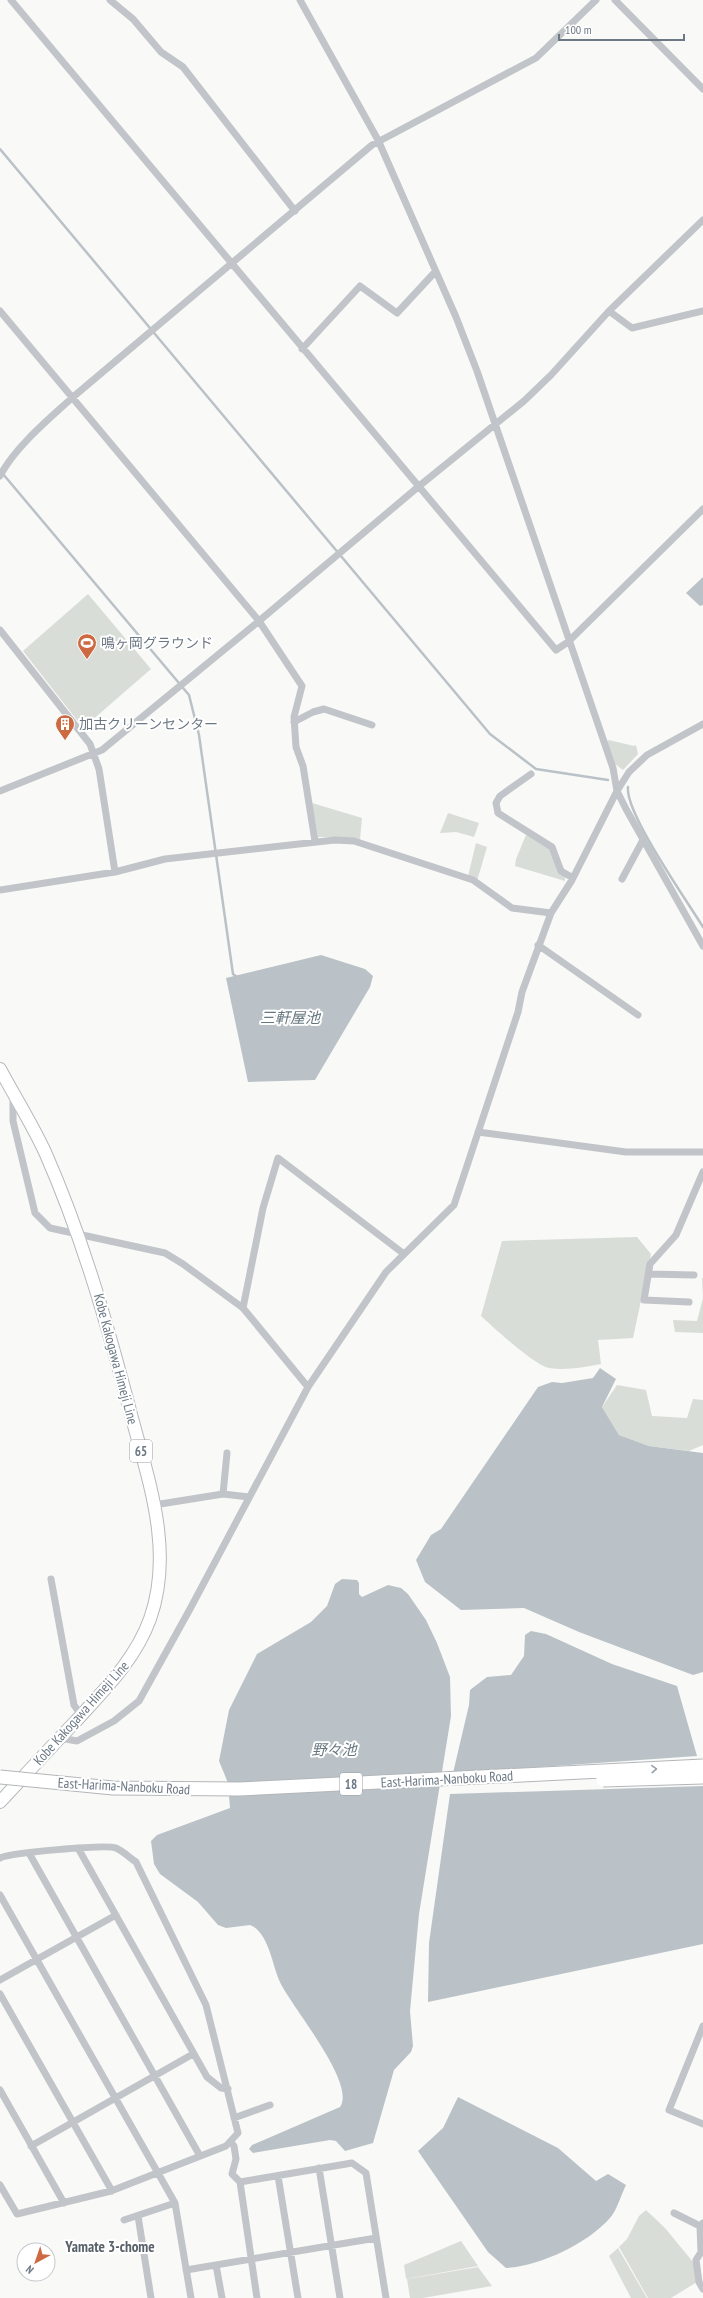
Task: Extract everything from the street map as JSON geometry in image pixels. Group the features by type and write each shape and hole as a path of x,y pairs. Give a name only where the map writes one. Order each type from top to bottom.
{"highway":[{"name":"East-Harima-Nanboku Road","path":"0,1777 113,1788 239,1789 703,1766"},
{"name":"East-Harima-Nanboku Road","path":"0,1785 112,1796 195,1798 703,1776"}],"main road":[{"name":"Kobe Kakogawa Himeji Line","path":"0,1069 44,1151 78,1234 108,1326 154,1505 160,1559 160,1574 150,1617 138,1647 119,1674 0,1802"}],"street":[{"path":"11,0 233,263 302,349 390,451 418,487 556,650 568,642 703,509"},
{"path":"110,0 132,19 161,52 183,67 295,211"},
{"path":"300,0 378,140 465,339 568,642 613,768 617,791 703,946"},
{"path":"0,476 4,468 29,440 72,397 378,140 536,58 596,0"},
{"path":"615,0 703,89"},
{"path":"0,791 102,750 259,621 418,487 524,401 551,375 609,311 703,222"},
{"path":"302,349 360,286 397,313 436,272"},
{"path":"0,311 259,621 302,686 294,722 296,747 303,766 315,841"},
{"path":"609,311 632,328 703,311"},
{"path":"0,630 90,744 99,769 115,872"},
{"path":"294,722 313,712 324,709 372,725"},
{"path":"60,1738 77,1741 114,1721 139,1701 308,1387 374,1288 404,1254 454,1205 538,945 551,913 573,878 617,791 629,772 648,755 703,724"},
{"path":"531,774 500,796 496,803 498,813 552,847 561,871 573,878"},
{"path":"622,879 643,840"},
{"path":"0,890 115,872 165,859 315,841 354,841 473,880 512,908 551,913"},
{"path":"538,945 638,1014"},
{"path":"13,1094 12,1121 35,1214 50,1228 164,1253 214,1286 243,1308 308,1387"},
{"path":"478,1132 626,1152 703,1152"},
{"path":"243,1308 263,1208 278,1158 404,1254"},
{"path":"689,1302 645,1301 648,1274 652,1260 676,1235 703,1172"},
{"path":"648,1274 694,1275"},
{"path":"223,1494 227,1453"},
{"path":"154,1505 223,1494 249,1497"},
{"path":"51,1579 74,1705 81,1715"},
{"path":"78,1848 207,2077 221,2088 228,2089"},
{"path":"0,1858 29,1853 78,1848 116,1848 136,1862 206,2005 238,2133 231,2142 157,2174 112,2191 16,2214 0,2185"},
{"path":"29,1853 200,2156"},
{"path":"0,1895 157,2174 175,2203 191,2298"},
{"path":"0,1980 116,1916"},
{"path":"0,1994 112,2191"},
{"path":"703,2026 669,2110 703,2124"},
{"path":"31,2146 193,2054"},
{"path":"0,2090 64,2202"},
{"path":"234,2118 270,2104"},
{"path":"231,2142 234,2146 236,2159 232,2174 240,2182 250,2259 257,2298"},
{"path":"240,2182 352,2163 366,2173 386,2298"},
{"path":"319,2168 340,2298"},
{"path":"278,2176 298,2298"},
{"path":"124,2220 175,2203"},
{"path":"674,2213 701,2225 701,2252 696,2260 699,2282 703,2289"},
{"path":"138,2216 151,2298"},
{"path":"186,2270 331,2244 376,2238"},
{"path":"216,2265 222,2298"}],"shaded area":[{"name":"鳴ヶ岡グラウンド","path":"88,594 151,669 83,728 23,651"},
{"path":"609,740 634,746 636,745 638,754 623,770 615,764 607,741"},
{"path":"312,803 362,818 360,840 340,837 318,837"},
{"path":"448,813 479,823 474,837 456,832 440,833"},
{"path":"526,835 547,845 565,876 565,881 515,866 516,859"},
{"path":"476,843 487,847 477,881 468,876"},
{"path":"637,1237 651,1254 633,1338 598,1340 601,1364 562,1369 543,1366 534,1361 514,1345 481,1316 502,1241"},
{"path":"703,1298 703,1333 675,1332 673,1320 697,1321"},
{"path":"617,1385 646,1390 652,1416 687,1418 693,1399 703,1400 703,1445 689,1451 649,1446 619,1435 602,1407"},
{"path":"646,2210 665,2228 693,2262 697,2282 671,2298 648,2298 619,2247 627,2239 639,2216"},
{"path":"461,2241 478,2266 406,2279 404,2265"},
{"path":"618,2248 647,2298 631,2298 609,2256"},
{"path":"478,2267 492,2286 423,2298 410,2298 407,2279"}],"water":[{"path":"703,577 703,605 700,606 686,593"},
{"name":"三軒屋池","path":"321,955 365,969 373,976 370,987 315,1080 248,1082 226,978"},
{"path":"600,1368 616,1379 602,1407 619,1435 649,1446 703,1453 703,1672 693,1675 579,1632 524,1608 461,1610 425,1582 416,1560 431,1535 441,1529 538,1387 552,1382 562,1383 593,1378"},
{"name":"野々池","path":"342,1579 357,1580 359,1583 359,1594 362,1597 388,1585 401,1588 408,1594 426,1620 437,1643 450,1677 451,1716 419,1914 410,2011 413,2046 411,2052 394,2070 373,2143 345,2151 336,2141 330,2140 253,2153 249,2149 252,2145 340,2107 343,2096 339,2080 320,2044 279,1980 269,1949 261,1934 250,1925 226,1928 218,1925 198,1902 160,1874 154,1864 151,1841 157,1835 230,1808 228,1783 219,1761 229,1710 257,1654 311,1622 327,1606 335,1584"},
{"path":"531,1631 546,1634 612,1664 677,1686 697,1756 453,1773 469,1705 470,1690 487,1677 511,1675 524,1656 525,1635"},
{"path":"703,1786 703,1944 428,2002 429,1943 450,1794"},
{"path":"458,2097 558,2148 596,2181 608,2174 626,2185 617,2207 610,2218 589,2236 562,2252 533,2263 506,2268 488,2252 418,2151 443,2128"}],"waterway":[{"path":"0,149 490,734 536,769 608,780"},
{"path":"3,474 189,695 199,735 233,974 237,977"},
{"path":"628,787 630,799 636,816 646,836 703,927"}],"place":[{"name":"鳴ヶ岡グラウンド","path":"87,660"},
{"name":"加古クリーンセンター","path":"65,741"}],"district":[{"name":"Yamate 3-chome","path":"110,2247"}]}
